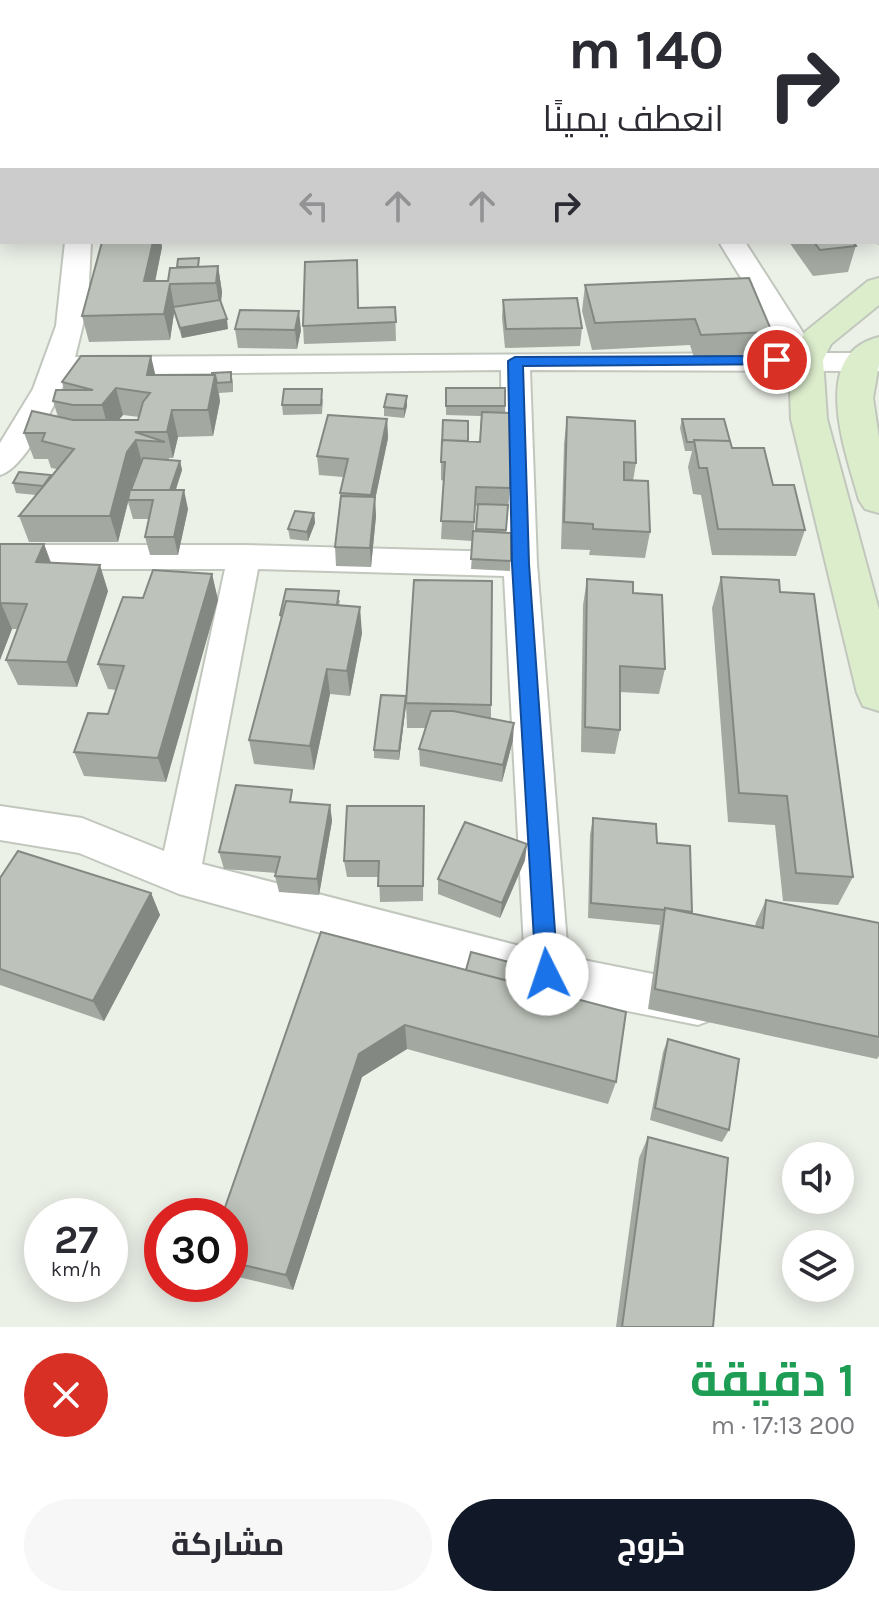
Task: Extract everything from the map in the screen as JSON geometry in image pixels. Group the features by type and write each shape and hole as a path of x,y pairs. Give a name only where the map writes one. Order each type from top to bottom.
{"main road":[{"path":"879,288 817,339 806,360 809,419 879,693"},
{"path":"873,357 856,394 856,420 879,500"}],"street":[{"path":"0,465 31,418 58,366 74,305 78,244"},
{"path":"733,244 806,360"},
{"path":"58,366 873,357"},
{"path":"515,361 520,564 547,974"},
{"path":"0,419 31,418"},
{"path":"0,557 244,557 520,564"},
{"path":"179,876 244,557"},
{"path":"0,823 82,836 179,876 547,974 737,1010"}],"building":[{"path":"101,244 153,244 144,281 168,281 170,268 218,266 216,283 170,284 164,314 82,316"},
{"path":"816,244 856,246 820,250"},
{"path":"199,258 198,267 177,267 178,259"},
{"path":"357,260 358,308 395,307 396,322 303,326 305,262"},
{"path":"749,278 772,332 701,335 695,319 595,323 585,285"},
{"path":"577,298 582,328 506,329 503,300"},
{"path":"220,300 227,319 180,328 173,307"},
{"path":"240,310 299,311 295,330 235,329"},
{"path":"81,356 151,356 147,375 215,375 208,410 172,410 167,432 135,432 165,442 136,440 127,452 110,516 19,516 74,449 42,441 45,433 24,433 32,411 73,420 138,420 143,402 150,393 116,388 102,405 53,401 56,390 93,390 62,382"},
{"path":"231,372 231,382 217,383 215,375 212,375 212,373"},
{"path":"446,388 505,388 505,406 446,406"},
{"path":"284,389 322,389 321,405 282,405"},
{"path":"387,394 407,396 404,409 384,407"},
{"path":"482,412 513,413 510,488 476,487 474,522 441,521 445,462 441,462 442,440 480,442"},
{"path":"328,415 387,419 371,495 340,493 348,459 317,456"},
{"path":"567,417 635,421 636,463 624,462 624,480 648,481 650,532 593,529 593,524 564,522"},
{"path":"682,419 724,419 730,441 687,442"},
{"path":"443,420 468,421 468,441 442,440"},
{"path":"694,440 730,441 732,448 764,448 773,485 794,485 805,530 718,529 707,468 699,468"},
{"path":"143,458 180,461 170,490 131,490"},
{"path":"19,472 51,475 43,486 13,483"},
{"path":"130,490 184,490 174,537 145,537 153,500 128,500"},
{"path":"341,496 375,497 370,548 335,547"},
{"path":"478,504 508,505 506,530 476,529"},
{"path":"295,511 314,513 307,532 288,529"},
{"path":"473,531 511,533 511,561 471,559"},
{"path":"0,544 44,544 36,562 100,565 67,662 6,660 27,604 0,605"},
{"path":"153,570 212,574 158,758 74,752 88,713 108,714 124,666 98,664 123,597 143,598"},
{"path":"721,577 779,580 780,592 814,594 853,877 796,873 787,796 739,793"},
{"path":"587,579 633,582 633,593 662,595 665,669 620,666 620,730 585,727"},
{"path":"414,580 492,581 491,705 406,703"},
{"path":"286,589 339,591 337,605 286,601 282,616"},
{"path":"286,601 360,607 347,671 327,669 310,746 249,740"},
{"path":"381,695 406,696 399,751 374,750"},
{"path":"431,711 453,711 514,723 503,765 419,749"},
{"path":"236,785 292,790 290,802 330,805 317,879 275,876 280,857 219,852"},
{"path":"347,806 424,806 423,886 378,886 379,861 344,861"},
{"path":"593,818 656,824 657,843 690,846 692,912 591,903"},
{"path":"465,822 527,844 502,903 438,879"},
{"path":"18,851 151,893 93,1001 0,969 0,878"},
{"path":"766,900 879,923 879,1037 655,989 665,908 763,928"},
{"path":"321,932 626,1012 616,1082 405,1025 359,1054 286,1275 248,1266 248,1198 228,1198"},
{"path":"471,952 517,964 513,982 466,970"},
{"path":"668,1039 739,1059 729,1130 655,1108"},
{"path":"648,1137 728,1158 713,1327 622,1327"}],"route":[{"path":"547,974 520,564 515,361 777,360"}]}
